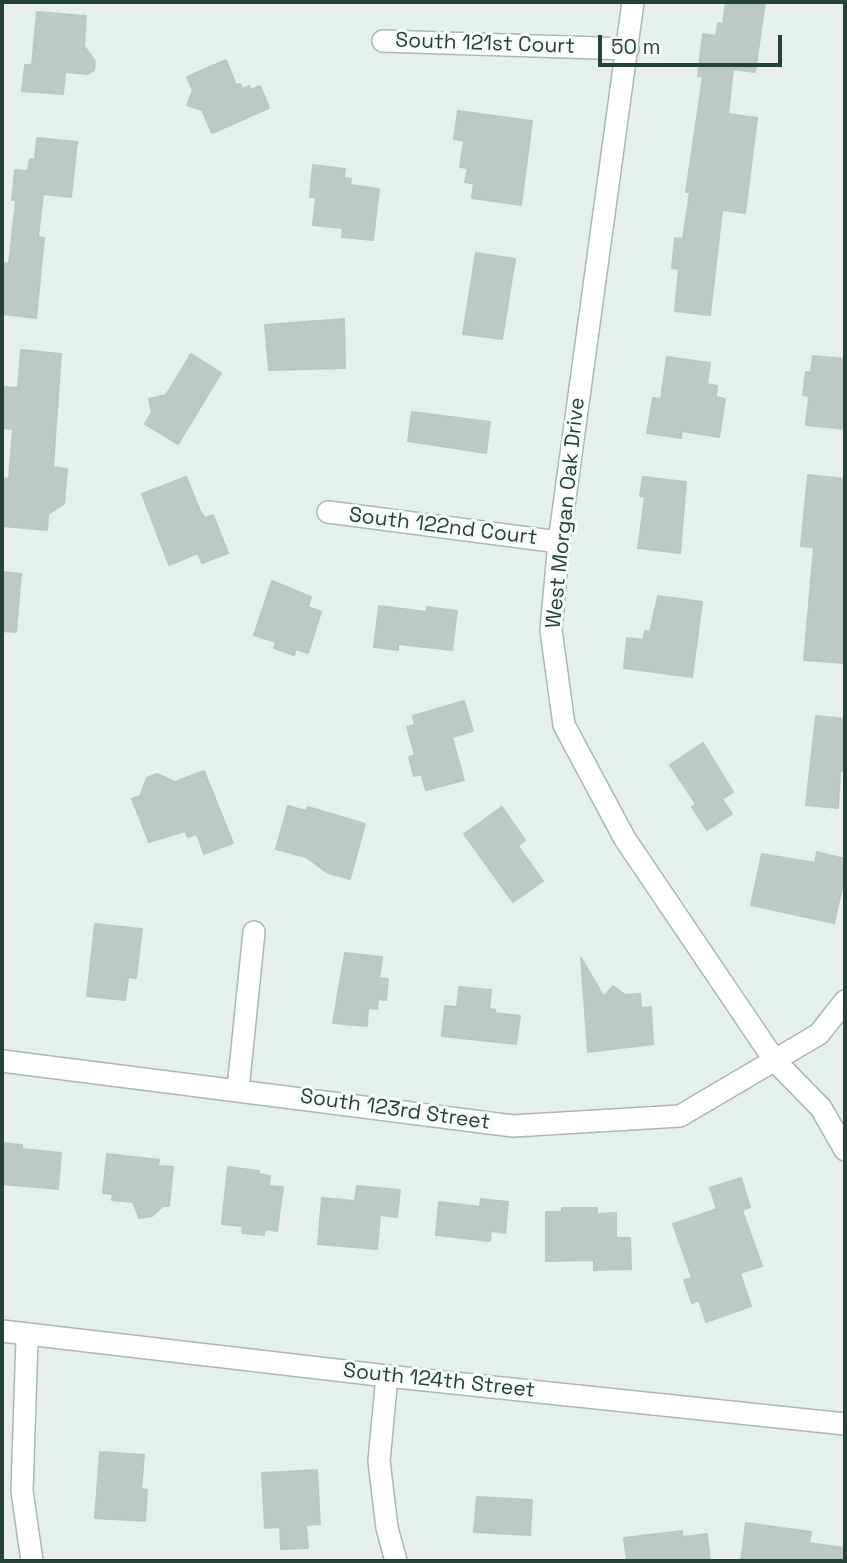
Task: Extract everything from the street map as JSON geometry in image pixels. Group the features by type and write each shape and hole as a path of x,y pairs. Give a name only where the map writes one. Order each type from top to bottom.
{"street":[{"name":"West Morgan Oak Drive","path":"633,2 559,542 551,631 564,726 625,839 775,1061 821,1108 845,1150"},
{"name":"South 121st Court","path":"383,41 628,49"},
{"name":"South 122nd Court","path":"328,512 559,542"},
{"path":"239,1089 254,932"},
{"name":"South 123rd Street","path":"2,1061 239,1089 513,1126 680,1116 819,1034 845,1001"},
{"name":"South 124th Street","path":"2,1331 30,1337 845,1424"},
{"path":"30,1337 22,1490 32,1561"},
{"path":"387,1376 379,1461 387,1528 396,1561"}],"building":[{"path":"726,2 765,2 755,72 733,69 728,114 757,118 745,213 722,210 710,315 675,311 679,269 672,268 675,238 683,239 690,192 686,192 703,77 698,76 703,34 716,36 718,23 723,24"},
{"path":"37,12 86,16 84,46 95,61 94,70 88,74 65,72 63,94 22,91 25,65 32,65"},
{"path":"226,60 236,85 240,84 243,89 249,86 251,90 260,86 269,108 212,133 202,110 187,105 193,90 187,77"},
{"path":"458,111 532,121 521,205 472,198 474,184 465,182 468,168 460,167 464,141 454,139"},
{"path":"37,138 77,142 71,197 43,194 38,237 44,238 36,318 2,314 2,281 4,263 9,264 16,200 12,200 15,170 28,171 30,159 35,160"},
{"path":"313,165 345,169 344,178 351,179 350,185 379,189 373,240 342,237 343,228 313,225 316,197 310,197"},
{"path":"476,253 515,259 502,339 463,334"},
{"path":"344,319 345,368 269,370 265,325"},
{"path":"21,350 61,354 53,467 67,469 64,504 48,514 47,530 2,526 2,478 9,479 13,429 2,428 2,387 18,388"},
{"path":"191,354 221,373 178,444 145,424 152,412 149,399 166,395"},
{"path":"813,356 845,359 845,429 806,425 809,396 803,395 806,372 811,373"},
{"path":"667,357 710,363 707,384 717,386 716,397 725,399 719,437 682,431 681,438 647,433 653,398 661,399"},
{"path":"412,412 490,422 486,453 408,441"},
{"path":"808,475 845,479 845,663 804,660 814,547 801,546"},
{"path":"186,477 200,511 205,518 213,515 228,553 202,563 198,553 169,565 142,494"},
{"path":"643,477 686,482 680,553 638,548 645,497 640,496"},
{"path":"2,572 21,574 16,632 2,631"},
{"path":"272,581 311,597 308,607 321,612 308,653 296,649 294,655 274,648 276,642 254,635"},
{"path":"658,596 702,602 692,677 624,668 627,638 643,640 645,631 650,632"},
{"path":"379,606 427,612 427,607 457,611 452,650 398,644 398,650 374,647"},
{"path":"464,701 473,731 452,737 464,780 426,790 421,774 414,776 409,757 415,755 407,727 415,725 413,716"},
{"path":"816,716 845,719 845,771 840,771 838,808 806,805"},
{"path":"703,743 733,792 722,799 732,814 707,830 692,807 696,804 670,765"},
{"path":"204,771 233,843 204,854 197,834 188,837 185,831 149,842 132,799 140,796 147,778 157,774 175,782"},
{"path":"288,806 306,811 308,807 365,824 350,879 328,873 306,857 276,849"},
{"path":"502,807 525,840 518,846 543,881 513,902 464,834"},
{"path":"817,852 845,859 845,874 834,923 751,905 762,854 815,863"},
{"path":"95,924 142,929 136,978 128,977 125,1000 87,996"},
{"path":"345,953 382,957 379,978 388,979 386,1000 378,999 377,1009 368,1008 367,1026 333,1023"},
{"path":"581,958 604,997 613,986 625,995 640,994 641,1008 651,1007 653,1044 588,1052"},
{"path":"459,987 491,990 489,1009 495,1010 495,1013 520,1016 516,1044 442,1036 445,1006 457,1007"},
{"path":"2,1143 22,1145 22,1149 61,1153 58,1189 2,1184"},
{"path":"107,1154 159,1160 158,1166 173,1167 169,1206 163,1206 152,1216 139,1218 133,1202 112,1200 113,1194 103,1193"},
{"path":"228,1167 259,1171 259,1174 270,1176 269,1186 283,1187 277,1231 265,1229 264,1235 242,1233 243,1226 222,1224"},
{"path":"741,1178 750,1207 742,1210 762,1266 740,1273 751,1306 706,1322 699,1300 692,1303 684,1280 692,1278 673,1224 717,1209 710,1188"},
{"path":"357,1186 400,1190 397,1217 380,1215 377,1249 318,1244 322,1198 355,1201"},
{"path":"481,1199 508,1202 505,1233 491,1231 490,1241 436,1235 439,1202 480,1207"},
{"path":"562,1208 597,1208 597,1214 616,1213 616,1238 630,1238 631,1269 594,1270 594,1260 546,1261 546,1212 562,1212"},
{"path":"100,1452 144,1455 141,1489 147,1490 145,1521 95,1518"},
{"path":"317,1470 320,1524 306,1525 308,1548 281,1549 280,1527 265,1528 262,1473"},
{"path":"477,1497 532,1500 530,1535 474,1532"},
{"path":"746,1523 811,1532 809,1543 845,1548 845,1561 741,1561"},
{"path":"682,1531 682,1537 707,1534 710,1561 627,1561 624,1538"}]}
